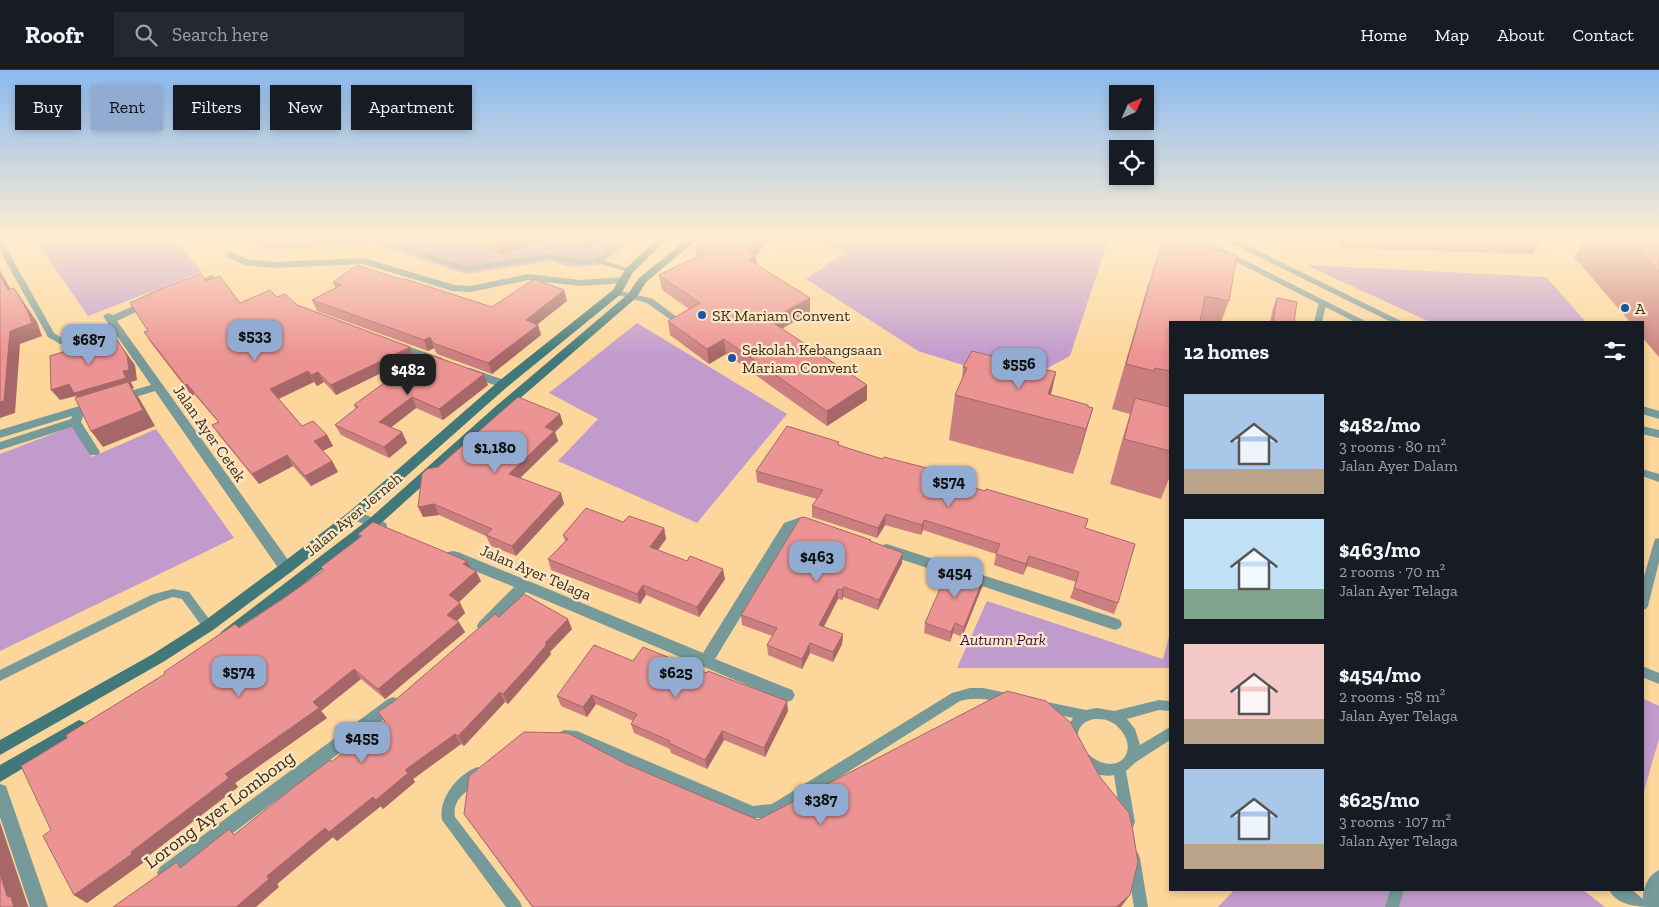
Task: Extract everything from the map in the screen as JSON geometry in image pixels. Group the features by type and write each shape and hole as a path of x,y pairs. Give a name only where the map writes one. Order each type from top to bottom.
{"main road":[{"name":"Jalan Ayer Jerneh","path":"0,748 158,658 208,626 286,568 354,515 503,384 617,292 625,276"},
{"name":"Jalan Ayer Jerneh","path":"213,646 373,523 499,410 632,296 642,280 647,276"},
{"path":"0,774 92,720"}],"street":[{"path":"414,276 453,288 470,289 528,277 580,283 620,276"},
{"path":"1267,276 1360,321"},
{"path":"1303,276 1396,321"},
{"path":"179,290 212,278"},
{"path":"111,320 155,299"},
{"name":"Jalan Ayer Cetek","path":"111,320 286,568"},
{"path":"382,340 503,384"},
{"path":"0,434 157,386"},
{"path":"0,446 75,422 81,410"},
{"path":"1644,411 1659,415"},
{"path":"75,422 94,452"},
{"path":"1644,430 1659,434"},
{"path":"354,515 390,530"},
{"path":"706,661 789,526 796,522 804,522 823,528"},
{"path":"870,543 1115,624"},
{"name":"Jalan Ayer Telaga","path":"444,552 788,695"},
{"path":"470,638 492,620 524,586"},
{"name":"Lorong Ayer Lombong","path":"150,884 405,694"},
{"path":"0,792 40,907"},
{"path":"1652,880 1650,894 1652,907"},
{"path":"1619,891 1640,907"}],"lane":[{"path":"18,276 51,335 60,341 78,339 111,320"},
{"path":"617,292 650,301 678,321"},
{"path":"1318,321 1322,304"},
{"path":"1644,473 1659,478"},
{"path":"1644,598 1659,542"},
{"path":"0,676 156,598 173,593 185,595 208,626"},
{"path":"1644,672 1659,679"},
{"path":"550,737 577,737 753,812 775,810 956,698 969,692 980,692 1084,715 1103,713 1114,717 1123,723 1134,739 1133,757"},
{"path":"1114,717 1159,705 1169,706"},
{"path":"1084,715 1072,729 1072,738 1077,752 1089,764 1100,769 1120,768 1128,764 1133,757 1169,734"},
{"path":"484,767 449,800 445,810 448,820 515,907"},
{"path":"1120,768 1141,907"},
{"path":"1392,907 1397,891"}],"green space":[{"path":"60,276 191,276 88,316"},
{"path":"810,276 1096,276 1070,356 1020,383 918,351 806,279"},
{"path":"1330,276 1546,277 1585,321 1428,321"},
{"path":"637,323 787,414 697,523 558,461 598,419 549,393"},
{"path":"73,426 92,457 156,429 234,538 0,651 0,454"},
{"name":"Autumn Park","path":"987,601 1163,659 1169,637 1169,668 957,668"},
{"path":"1644,699 1659,706 1659,739 1644,791"},
{"path":"1233,891 1584,891 1605,907 1218,907"}],"building":[{"path":"1,276 8,290 14,288 32,323 10,331 4,401 0,402"},
{"path":"195,276 202,276 206,281 220,276 240,303 270,290 277,297 285,294 297,305 410,347 331,385 318,372 311,375 308,371 270,389 302,426 313,421 327,435 314,441 332,461 305,476 287,455 252,474 212,425 219,422 187,384 185,385 144,332 148,331 130,303 160,289"},
{"path":"341,276 391,276 492,307 534,279 564,290 526,320 538,325 488,363 433,343 430,337 424,340 312,300 341,285 333,282"},
{"path":"661,276 775,276 810,298 769,320 867,385 827,411 724,339 707,349 668,321 700,303"},
{"path":"1152,276 1233,276 1229,301 1205,296 1200,321 1169,321 1169,371 1155,368 1154,371 1126,364"},
{"path":"1277,298 1297,302 1294,321 1273,321"},
{"path":"104,339 104,343 117,340 127,355 129,370 123,371 126,378 74,393 69,384 51,390 50,356"},
{"path":"972,351 1056,372 1048,394 1093,408 1086,429 955,395 967,368 963,367"},
{"path":"425,353 484,374 439,409 412,397 379,422 402,432 384,447 335,425 358,407 354,405"},
{"path":"128,382 143,410 91,431 75,398"},
{"path":"518,397 560,414 545,427 554,431 509,474 561,493 512,546 486,535 492,529 434,504 418,507 422,474 427,469 438,467"},
{"path":"1135,398 1169,407 1169,451 1124,439"},
{"path":"787,426 839,442 838,445 882,459 884,457 946,473 943,479 985,491 986,489 1088,519 1085,528 1135,544 1118,603 1074,588 1079,572 1029,556 1026,564 996,554 1000,544 924,520 922,525 886,514 878,528 812,506 823,490 756,471"},
{"path":"586,508 623,522 629,516 664,528 650,547 687,561 690,556 723,569 697,607 643,585 637,594 548,559 568,539 563,535"},
{"path":"804,517 903,553 879,600 844,587 842,590 838,589 819,625 843,634 833,652 810,643 802,659 767,645 777,628 741,615 800,518"},
{"path":"373,522 467,561 463,564 476,571 449,595 460,603 447,615 459,622 378,689 354,669 313,702 319,708 225,774 229,778 131,852 132,854 74,895 43,836 51,830 21,766 67,738 66,735 165,674 164,672 235,624 239,628 284,598 324,570 321,567 362,536 358,534"},
{"path":"950,566 984,577 964,627 955,623 951,632 925,623"},
{"path":"524,594 568,619 545,643 547,644 503,694 500,692 458,736 455,734 405,770 408,773 376,800 373,797 329,832 325,828 267,876 269,879 236,907 113,907 177,862 180,868 229,829 234,835 294,787 385,721 378,712 393,702 495,614 499,617"},
{"path":"594,645 633,661 643,647 707,673 708,671 787,701 764,748 722,731 705,760 669,743 670,741 631,724 637,714 592,695 583,707 557,696"},
{"path":"1007,691 1046,701 1071,723 1100,777 1129,813 1138,862 1130,895 1116,907 533,907 464,814 469,776 524,732 568,733 626,764 758,820"},
{"path":"0,874 7,896 11,897 14,907 0,907"}],"place":[{"name":"A","path":"1625,308"},
{"name":"SK Mariam Convent","path":"702,315"},
{"name":"Sekolah Kebangsaan Mariam Convent","path":"732,358"}]}
